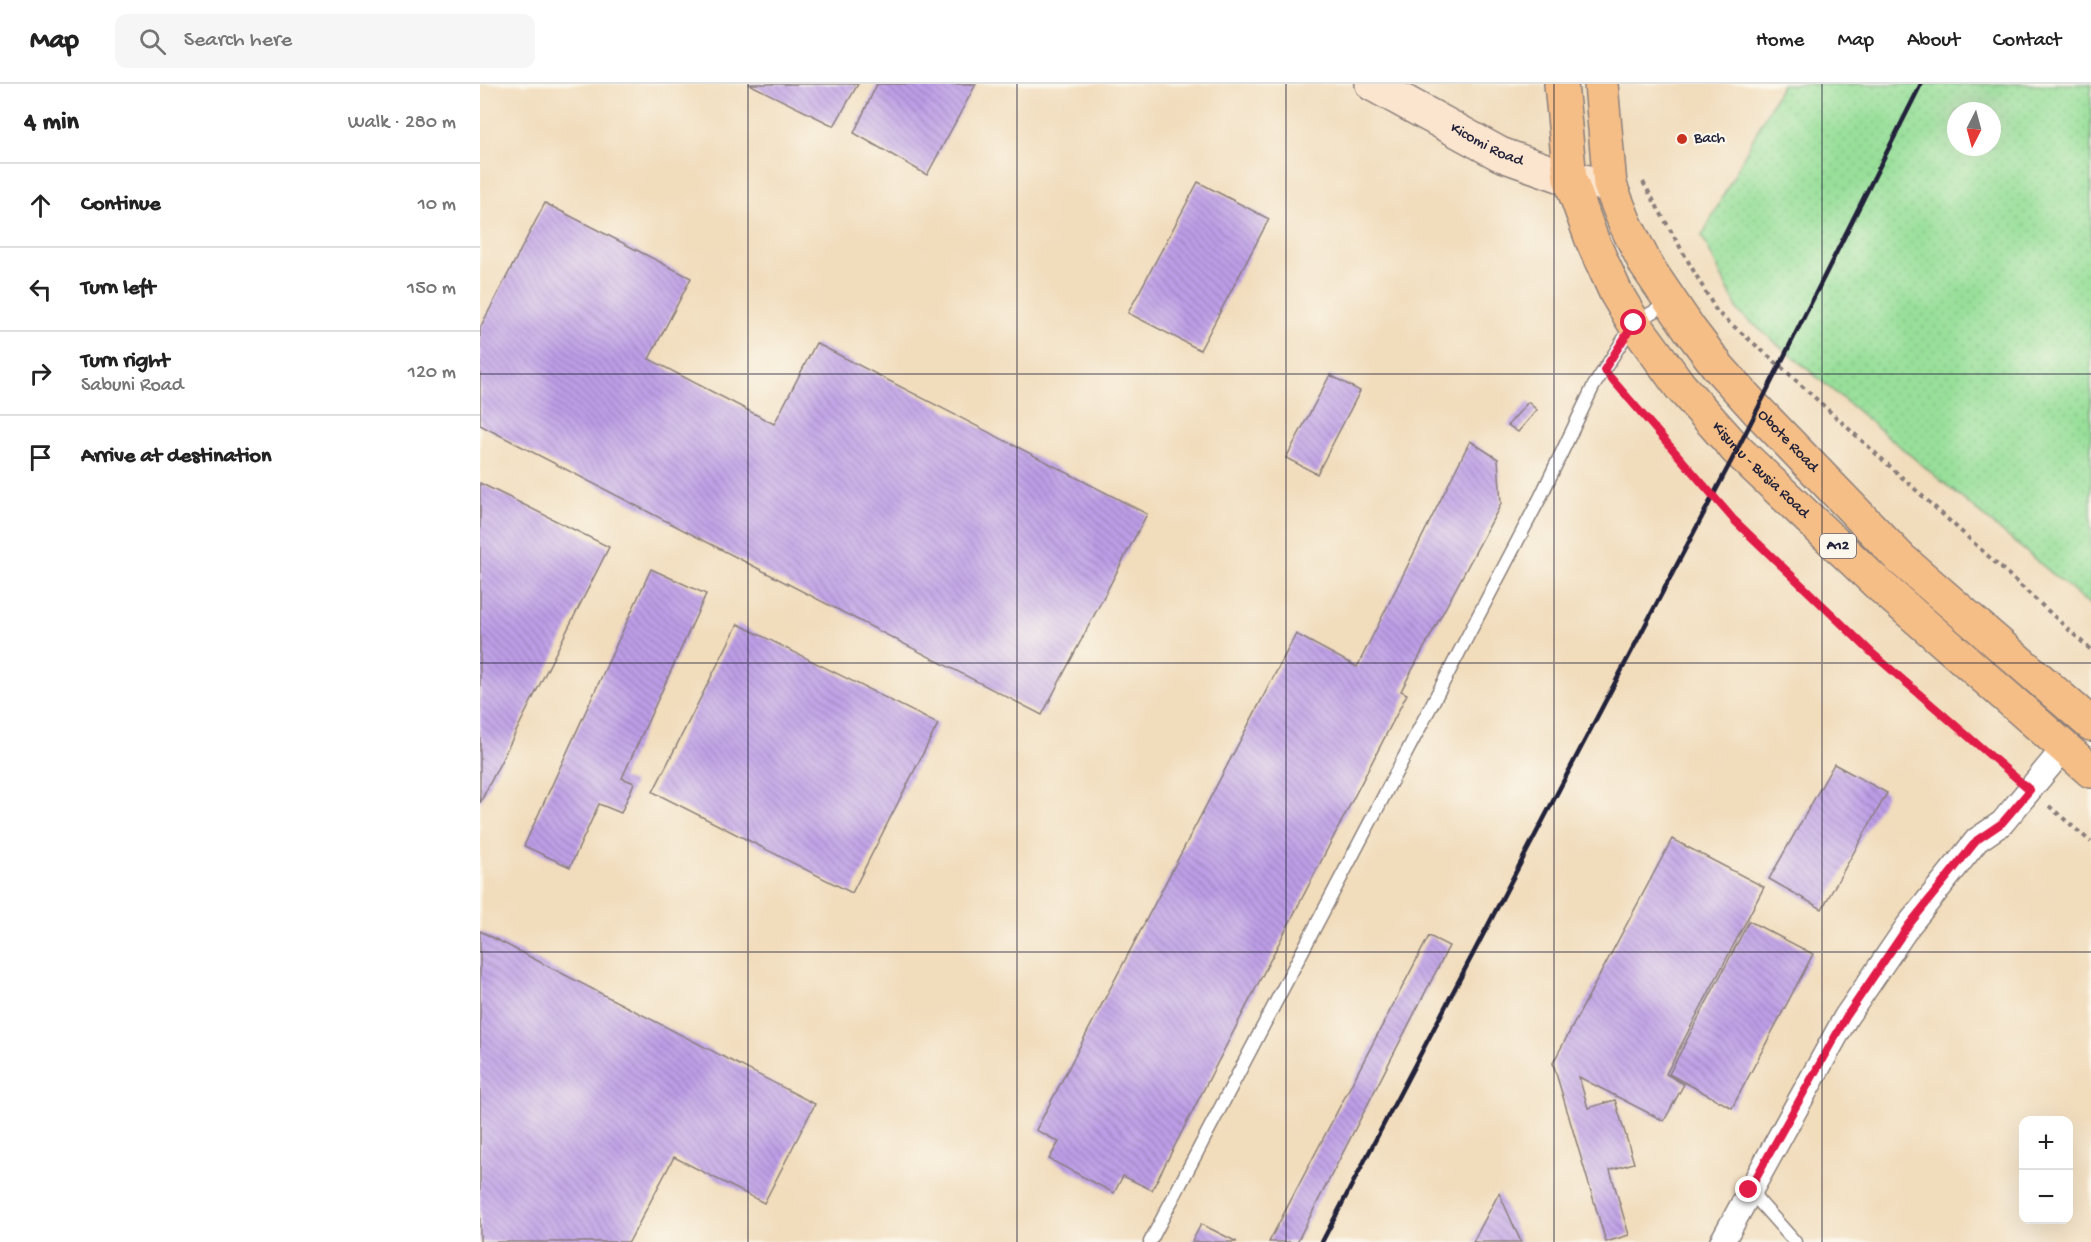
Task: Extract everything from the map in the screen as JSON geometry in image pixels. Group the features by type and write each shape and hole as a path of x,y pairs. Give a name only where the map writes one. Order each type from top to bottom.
{"highway":[{"name":"A12","path":"1561,84 1570,179 1616,293 1634,323"},
{"name":"Obote Road","path":"1601,84 1610,184 1625,223 1646,265 1670,302 1719,368 1901,560 2091,724"},
{"name":"Kisumu - Busia Road","path":"1634,323 1680,386 1737,450 1877,583 2065,747"},
{"name":"A12","path":"2065,747 2091,771"}],"main road":[{"name":"Kicomi Road","path":"1372,84 1500,154 1570,179 1610,184"}],"street":[{"path":"1722,1242 1846,1017 1908,926 1977,840 2002,823 2065,747"}],"lane":[{"path":"1150,1242 1540,498 1593,387 1634,323 1670,302"},
{"path":"1749,1190 1795,1242"}],"path":[{"path":"1642,180 1717,312 1779,365 2091,650"},
{"path":"1604,370 1734,520 1872,653 2091,842"}],"green space":[{"path":"1782,84 2091,84 2091,606 1739,312 1702,236"}],"building":[{"path":"749,84 858,84 834,126"},
{"path":"877,84 976,84 927,175 854,133"},
{"path":"1198,182 1269,219 1200,350 1128,313"},
{"path":"545,203 691,278 649,359 774,424 816,343 1147,514 1042,715 480,425 480,328"},
{"path":"1330,375 1360,391 1317,474 1286,458"},
{"path":"1528,402 1537,410 1518,432 1508,425"},
{"path":"1470,441 1498,459 1501,504 1401,691 1407,694 1152,1190 1123,1176 1114,1193 1049,1159 1059,1142 1036,1130 1296,634 1357,667"},
{"path":"480,483 609,547 480,803"},
{"path":"651,569 706,594 622,778 634,783 621,813 599,804 570,867 524,846"},
{"path":"738,624 938,724 852,893 653,792"},
{"path":"1834,764 1887,793 1822,909 1769,879"},
{"path":"1672,839 1764,887 1666,1074 1684,1084 1664,1121 1579,1077 1588,1108 1615,1100 1634,1163 1610,1170 1629,1235 1606,1242 1553,1063"},
{"path":"1749,921 1813,954 1732,1108 1669,1074"},
{"path":"480,931 815,1104 764,1203 674,1157 629,1242 480,1242"},
{"path":"1429,936 1449,946 1297,1242 1269,1242"},
{"path":"1499,1193 1521,1242 1473,1242"},
{"path":"1201,1224 1237,1242 1192,1242"}],"railway":[{"path":"1322,1242 1737,450 1921,84"}],"place":[{"name":"Bach","path":"1682,139"}],"route":[{"path":"1634,323 1604,370 1734,520 1872,653 2030,790 2002,823 1977,840 1908,926 1846,1017 1749,1190"}]}
